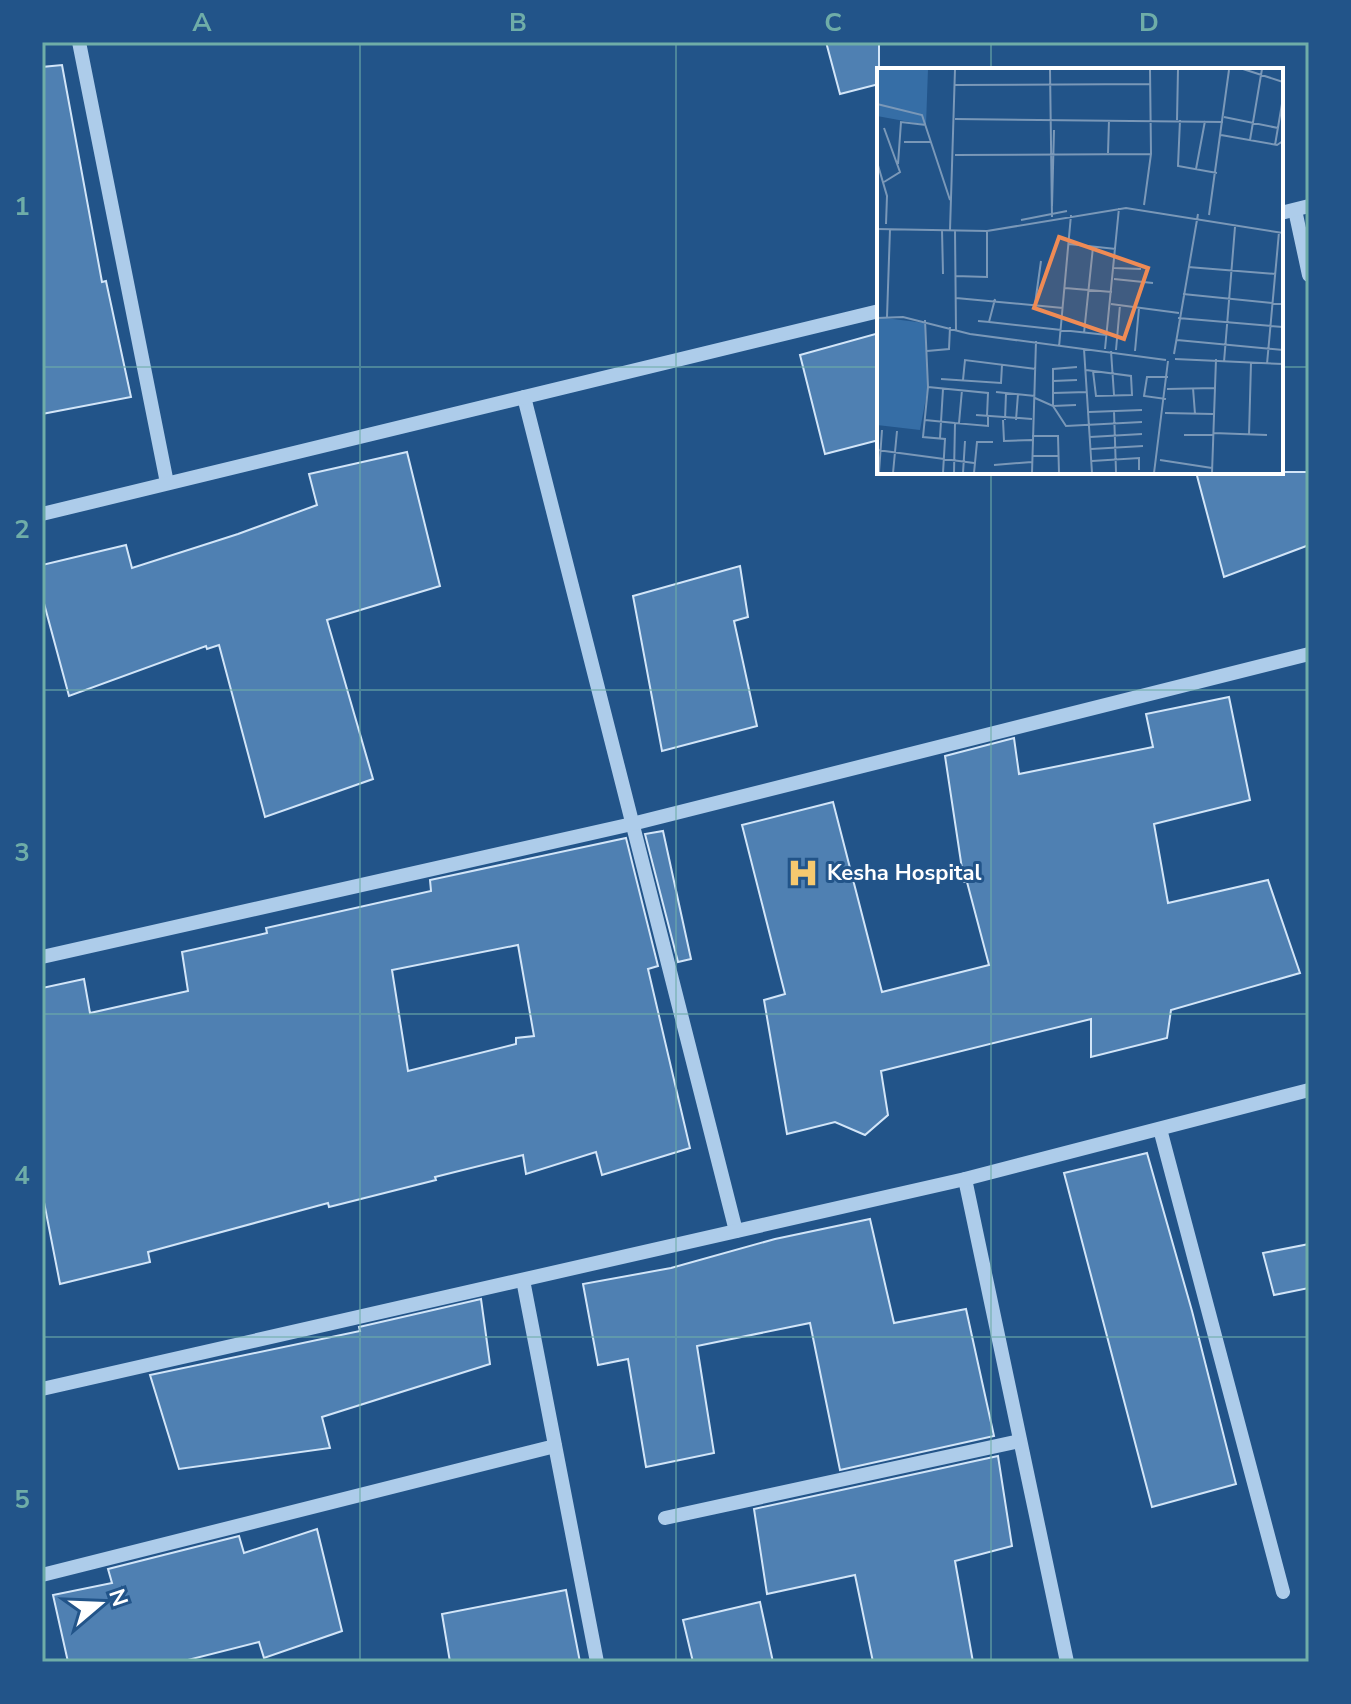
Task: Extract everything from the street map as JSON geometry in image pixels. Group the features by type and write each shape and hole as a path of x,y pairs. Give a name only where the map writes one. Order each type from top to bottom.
{"street":[{"path":"79,42 167,483"},
{"path":"1295,210 1309,275"},
{"path":"42,514 877,311"},
{"path":"524,397 736,1231"},
{"path":"42,957 632,824 1309,654"},
{"path":"42,1389 965,1179 1309,1090"},
{"path":"1160,1129 1283,1592"},
{"path":"965,1179 1067,1662"},
{"path":"523,1280 597,1662"},
{"path":"665,1518 1020,1441"},
{"path":"42,1575 555,1446"}],"building":[{"path":"826,42 879,42 877,85 840,94"},
{"path":"62,65 102,282 106,281 131,397 42,414 42,67"},
{"path":"877,334 877,441 825,454 800,355"},
{"path":"407,452 440,586 327,620 373,779 265,817 219,645 207,649 206,646 69,696 42,596 42,565 126,545 132,568 317,505 309,474"},
{"path":"1309,472 1309,545 1224,577 1197,474"},
{"path":"740,566 748,617 734,621 757,726 662,751 633,596"},
{"path":"1229,697 1250,800 1154,824 1168,903 1268,880 1300,973 1171,1010 1167,1038 1091,1057 1091,1019 881,1071 888,1115 865,1135 835,1122 787,1134 764,1000 785,994 742,825 833,802 882,992 989,965 967,882 964,882 945,756 1014,738 1019,774 1153,747 1146,714"},
{"path":"663,831 691,959 678,962 645,834"},
{"path":"626,838 658,966 648,969 690,1148 602,1175 596,1152 526,1174 523,1155 435,1177 436,1180 329,1207 328,1203 148,1252 150,1262 60,1284 42,1192 42,988 84,979 90,1013 188,991 182,952 267,933 266,928 431,891 430,880","holes":["518,945 534,1036 516,1038 516,1044 408,1071 392,970"]},
{"path":"1147,1153 1192,1311 1236,1484 1152,1507 1064,1173"},
{"path":"870,1219 894,1323 966,1309 994,1436 840,1470 810,1323 697,1346 714,1453 646,1467 628,1359 598,1365 583,1284 671,1268 775,1239"},
{"path":"1309,1244 1309,1288 1274,1295 1263,1253"},
{"path":"481,1299 490,1364 322,1417 330,1448 179,1469 150,1375 360,1331 359,1327"},
{"path":"998,1456 1012,1546 955,1561 973,1662 873,1662 855,1575 767,1594 754,1509"},
{"path":"317,1529 342,1631 264,1658 259,1642 180,1662 68,1662 53,1595 112,1583 108,1569 239,1536 244,1553"},
{"path":"566,1590 580,1662 450,1662 442,1614"},
{"path":"760,1602 773,1662 693,1662 683,1620"}],"place":[{"name":"Kesha Hospital","path":"803,873"}]}
